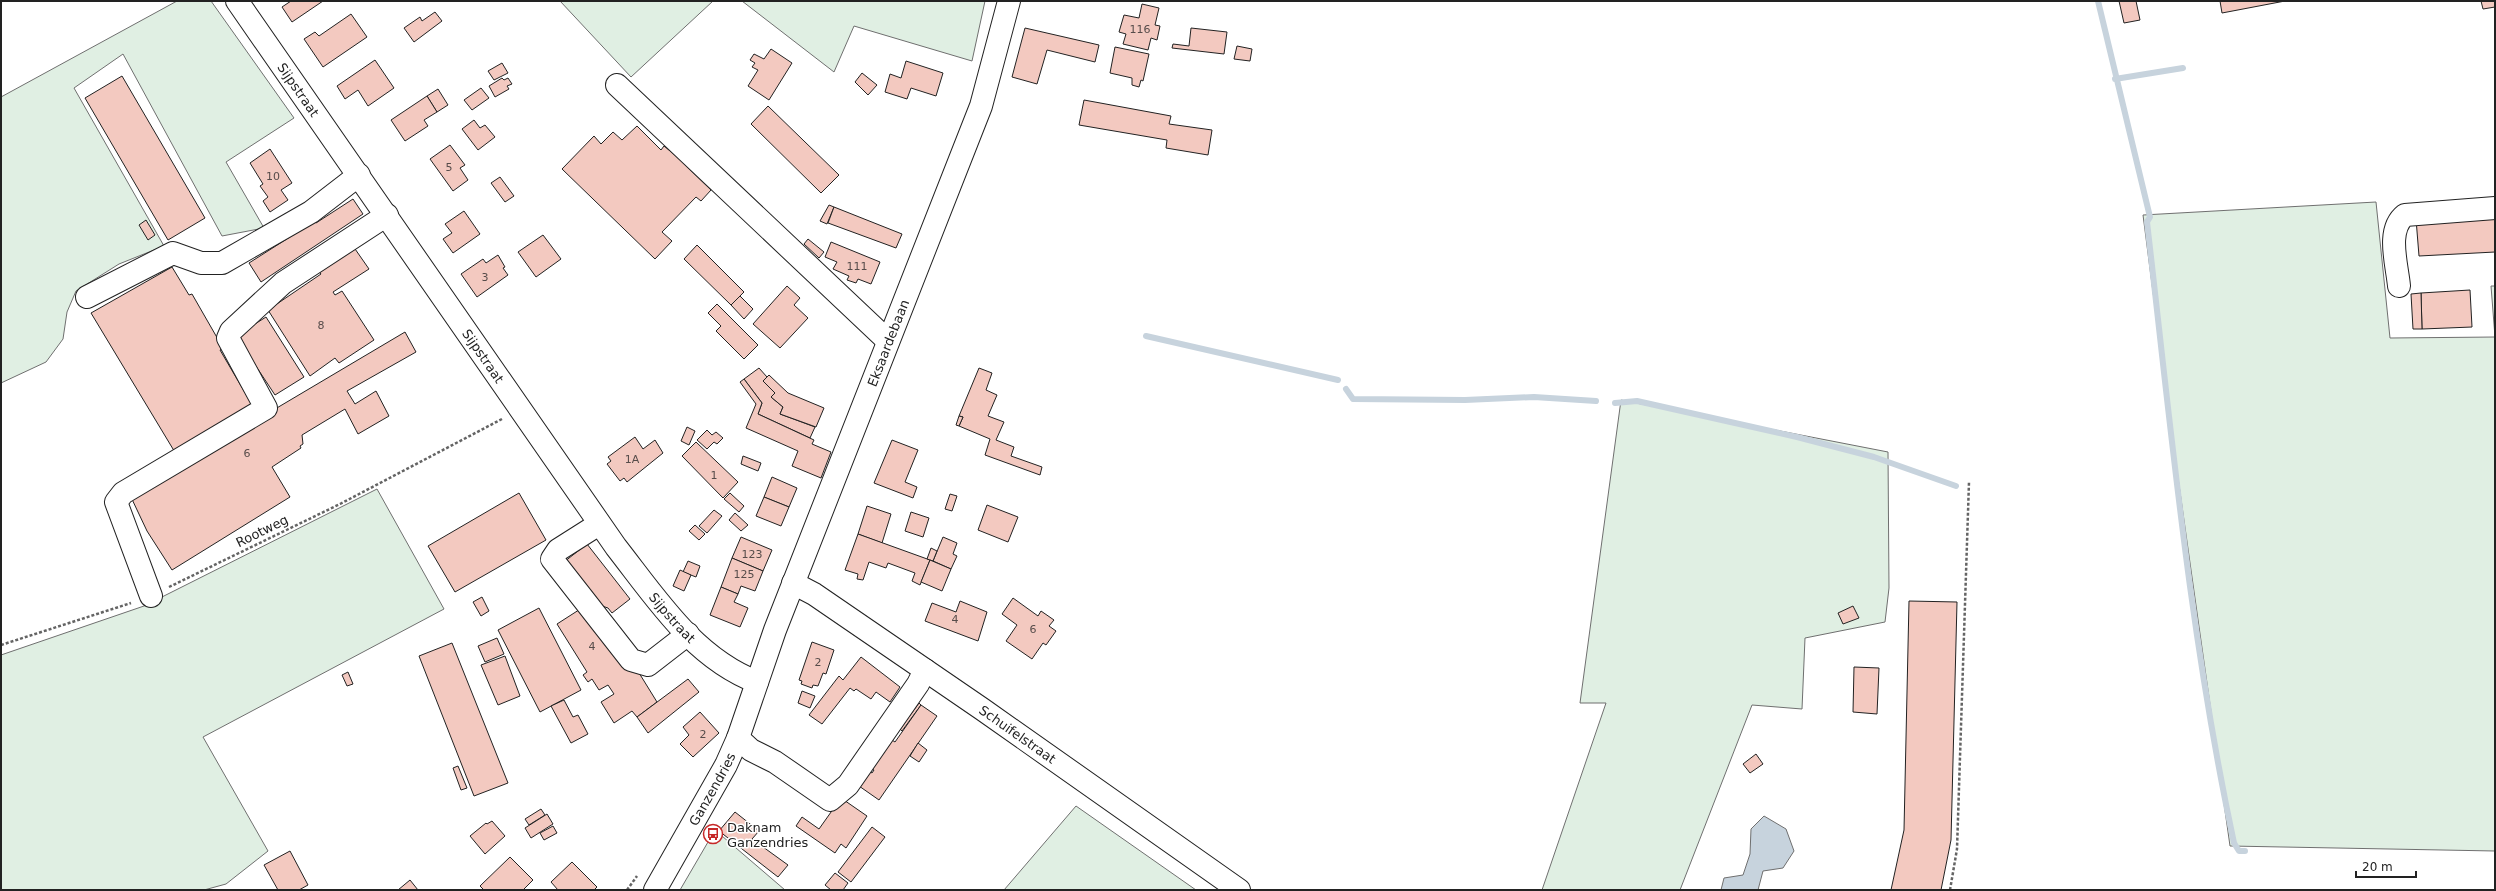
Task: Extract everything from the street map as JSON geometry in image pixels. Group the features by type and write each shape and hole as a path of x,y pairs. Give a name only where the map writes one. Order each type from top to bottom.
{"street":[{"name":"Sijpstraat","path":"237,1 522,408 599,524 674,622 723,666 757,682"},
{"name":"Eksaardebaan","path":"757,682 793,583 981,106 1009,1"},
{"path":"617,85 888,341"},
{"path":"88,297 173,253 200,264 222,263 311,212 359,175"},
{"path":"2399,286 2394,234 2398,221 2405,215 2495,208"},
{"path":"152,596 116,502 123,493 266,408 228,338 231,331 283,283 387,215"},
{"path":"599,524 558,550 552,559 631,660 648,665 688,634"},
{"name":"Schuifelstraat","path":"793,583 814,594 925,670 1239,890"},
{"path":"738,738 752,750 775,762 830,800 848,785 918,684 925,670"},
{"name":"Ganzendries","path":"655,890 726,765 738,738 757,682"}],"path":[{"name":"Rootweg","path":"1,645 152,596 340,504 522,408"},
{"path":"1950,890 1958,849 1969,482"}],"green space":[{"path":"177,1 211,1 294,118 226,162 264,228 222,236 123,54 74,88 164,246 119,264 76,291 67,312 63,339 46,362 1,383 1,97"},
{"path":"560,1 713,1 631,77"},
{"path":"742,1 985,1 972,61 854,26 834,72"},
{"path":"2376,202 2390,338 2495,337 2495,851 2230,846 2168,407 2143,215"},
{"path":"2491,286 2495,286 2495,337"},
{"path":"1621,400 1888,452 1889,588 1885,622 1805,638 1802,709 1752,705 1680,890 1542,890 1606,703 1580,703"},
{"path":"377,489 444,609 203,737 268,851 226,884 204,890 1,890 1,655 144,606"},
{"path":"1076,806 1196,890 1004,890"},
{"path":"715,830 785,890 680,890"}],"shaded area":[{"path":"1764,816 1786,829 1794,851 1783,868 1763,871 1758,890 1721,890 1724,878 1743,875 1750,854 1751,829"}],"building":[{"path":"291,1 323,1 292,22 282,7"},
{"path":"2119,1 2136,1 2140,20 2124,23"},
{"path":"2220,1 2285,1 2222,13"},
{"path":"2481,1 2495,1 2495,7 2483,9"},
{"path":"1142,4 1159,8 1155,25 1160,26 1157,40 1151,38 1148,50 1123,44 1126,34 1119,32 1124,15 1139,18"},
{"path":"435,12 442,21 414,42 404,28 420,17 422,21"},
{"path":"351,14 367,37 323,67 304,39 315,32 319,36"},
{"path":"1025,28 1099,45 1095,62 1047,50 1037,84 1012,77"},
{"path":"1191,28 1227,32 1224,54 1172,48 1173,44 1189,46"},
{"path":"1237,46 1252,49 1250,61 1234,59"},
{"path":"1115,47 1149,54 1143,81 1141,80 1139,87 1132,85 1132,78 1110,73"},
{"path":"771,49 792,63 769,100 748,86 758,70 752,67 755,63 750,60 754,54 764,59"},
{"path":"375,60 394,88 368,106 358,90 345,99 337,86"},
{"path":"906,61 943,73 936,96 911,88 907,99 885,92 890,74 901,78"},
{"path":"502,63 508,73 494,80 488,71"},
{"path":"862,73 877,85 868,95 855,82"},
{"path":"122,76 205,218 168,240 85,98"},
{"path":"502,78 504,80 508,78 512,84 507,86 509,89 495,97 489,86"},
{"path":"481,88 489,98 472,110 464,100"},
{"path":"438,89 448,105 437,112 427,96"},
{"path":"427,96 437,112 424,120 428,126 405,141 391,120"},
{"path":"1084,100 1171,116 1169,124 1212,130 1208,155 1166,148 1167,140 1079,125"},
{"path":"768,106 839,175 821,193 751,124"},
{"path":"474,120 480,128 485,125 495,137 478,150 462,129"},
{"path":"637,126 661,150 664,146 675,155 711,190 701,201 696,197 662,232 672,241 655,259 562,169 594,136 601,144 613,132 622,140"},
{"path":"450,145 465,165 460,168 468,180 453,191 430,159"},
{"path":"270,149 292,183 281,190 288,200 270,212 263,201 268,197 260,186 263,184 250,163"},
{"path":"500,177 514,196 505,202 491,183"},
{"path":"353,199 363,214 261,282 249,263"},
{"path":"829,205 834,207 827,224 820,221"},
{"path":"834,207 902,234 896,248 828,223"},
{"path":"464,211 480,234 453,253 443,239 452,233 445,224"},
{"path":"2495,214 2495,252 2419,256 2416,219"},
{"path":"146,220 155,235 148,240 139,225"},
{"path":"543,235 561,259 536,277 518,252"},
{"path":"808,239 824,252 819,258 804,244"},
{"path":"831,242 880,262 871,284 858,279 856,283 847,280 849,276 833,269 837,262 825,257"},
{"path":"697,245 744,292 731,305 684,259"},
{"path":"353,246 369,269 333,292 335,295 342,291 374,340 339,363 335,358 310,376 268,310 321,274 317,269"},
{"path":"498,255 505,267 503,268 508,275 477,297 461,274 483,259 486,263"},
{"path":"172,267 189,295 192,294 223,348 220,350 254,408 176,454 91,313"},
{"path":"787,286 800,298 794,305 808,318 780,348 753,324"},
{"path":"2470,290 2472,327 2422,329 2421,293"},
{"path":"2421,293 2422,329 2413,329 2411,294"},
{"path":"740,296 753,309 744,319 731,305"},
{"path":"717,304 758,345 744,359 716,331 721,326 708,313"},
{"path":"266,317 304,377 275,395 236,336"},
{"path":"405,332 416,352 347,391 355,404 376,391 389,416 358,434 345,409 302,435 303,444 300,446 301,448 272,467 290,497 172,570 147,531 130,495"},
{"path":"759,368 767,377 763,381 775,393 771,397 783,407 780,414 815,427 810,438 758,414 762,403 744,379"},
{"path":"979,368 992,373 986,390 997,395 988,416 1004,422 996,440 1014,447 1011,456 1042,467 1040,475 985,455 990,439 959,426 963,417 959,416"},
{"path":"769,375 788,393 824,408 816,427 780,414 783,407 771,397 775,393 763,381"},
{"path":"744,379 762,403 758,414 814,440 812,444 831,452 821,478 792,466 798,451 746,428 756,404 740,382"},
{"path":"959,416 963,417 959,426 956,425"},
{"path":"687,427 695,431 689,445 681,441"},
{"path":"707,430 712,435 716,432 723,438 717,444 714,442 707,449 697,440"},
{"path":"635,437 643,449 655,440 663,453 627,482 624,478 620,481 607,464 611,461 608,457"},
{"path":"892,440 918,450 905,482 917,487 913,498 874,483"},
{"path":"696,442 738,482 723,498 682,456"},
{"path":"743,456 761,463 758,471 741,464"},
{"path":"772,477 797,488 789,507 764,497"},
{"path":"519,493 546,540 455,592 428,546"},
{"path":"730,493 744,506 739,512 724,499"},
{"path":"950,494 957,496 952,511 945,509"},
{"path":"764,497 789,507 781,526 756,516"},
{"path":"987,505 1018,517 1008,542 978,530"},
{"path":"867,506 891,514 882,543 858,534"},
{"path":"714,510 722,516 707,533 699,526"},
{"path":"911,512 929,518 923,537 905,531"},
{"path":"735,513 748,525 741,531 729,520"},
{"path":"695,525 705,534 699,540 689,531"},
{"path":"858,534 930,560 920,585 912,581 915,573 888,563 886,568 869,562 863,580 857,579 858,574 845,570"},
{"path":"741,537 772,550 763,571 732,558"},
{"path":"943,537 957,543 953,554 957,556 951,569 933,561"},
{"path":"587,544 630,599 612,613 608,608 596,604 564,562"},
{"path":"931,548 937,551 933,561 927,559"},
{"path":"732,558 763,571 755,591 741,586 738,594 721,587"},
{"path":"930,560 951,569 942,591 921,582"},
{"path":"688,561 700,566 696,577 683,572"},
{"path":"680,570 691,575 684,591 673,586"},
{"path":"721,587 738,594 734,602 748,608 740,627 710,615"},
{"path":"482,597 489,611 481,616 473,602"},
{"path":"1013,598 1038,616 1041,611 1054,620 1049,626 1056,631 1046,645 1043,643 1032,659 1006,641 1017,625 1002,614"},
{"path":"960,601 987,612 978,641 925,621 932,603 956,612"},
{"path":"1909,601 1957,602 1951,840 1941,890 1891,890 1904,830"},
{"path":"585,606 597,621 631,672 636,668 657,702 637,717 632,711 614,723 601,702 614,694 608,685 599,690 592,679 588,682 583,675 587,672 557,624"},
{"path":"1853,606 1859,618 1843,624 1838,613"},
{"path":"539,608 581,690 540,712 498,630"},
{"path":"497,638 504,654 485,662 478,646"},
{"path":"812,642 834,650 826,674 823,673 818,686 813,685 812,688 801,684 802,681 799,680"},
{"path":"452,643 508,783 474,796 419,656"},
{"path":"505,656 520,696 498,705 481,665"},
{"path":"861,657 900,687 890,702 876,692 871,699 856,689 854,691 850,688 822,724 809,715 839,676 843,680"},
{"path":"1854,667 1879,668 1877,714 1853,712"},
{"path":"348,672 353,684 347,686 342,675"},
{"path":"688,679 699,692 648,733 637,717"},
{"path":"802,691 815,696 810,708 798,703"},
{"path":"564,700 573,717 578,715 588,734 571,743 551,706"},
{"path":"919,703 921,705 902,731 900,729"},
{"path":"921,705 937,716 879,800 859,786 869,771 872,773 874,770 872,769 892,740 895,742"},
{"path":"700,712 719,733 693,757 680,744 689,735 683,727"},
{"path":"918,743 927,750 919,762 910,756"},
{"path":"1756,754 1763,764 1750,773 1743,764"},
{"path":"458,766 467,788 461,790 453,768"},
{"path":"841,798 867,816 846,848 841,844 835,853 796,826 802,817 819,829"},
{"path":"541,809 545,815 529,825 525,819"},
{"path":"735,812 759,831 752,839 788,865 778,877 719,831"},
{"path":"547,814 553,824 531,838 525,828"},
{"path":"492,821 505,836 485,854 470,836 486,823 487,824"},
{"path":"553,826 557,833 544,840 540,833"},
{"path":"872,827 885,837 851,882 838,872"},
{"path":"290,851 308,885 299,890 278,890 264,865"},
{"path":"510,857 533,880 523,890 484,890 480,886"},
{"path":"572,862 597,887 594,890 558,890 551,882"},
{"path":"835,873 848,883 843,890 831,890 825,885"},
{"path":"410,880 418,890 398,890"}],"waterway":[{"path":"2098,1 2150,217 2147,222 2173,455 2193,611 2205,689 2234,843 2239,851 2245,851"},
{"path":"2115,79 2183,68"},
{"path":"1146,336 1338,380"},
{"path":"1346,389 1353,399 1465,400 1534,397 1596,401"},
{"path":"1615,403 1637,401 1797,437 1874,457 1956,486"}],"place":[{"name":"Daknam Ganzendries","path":"713,834"}]}
